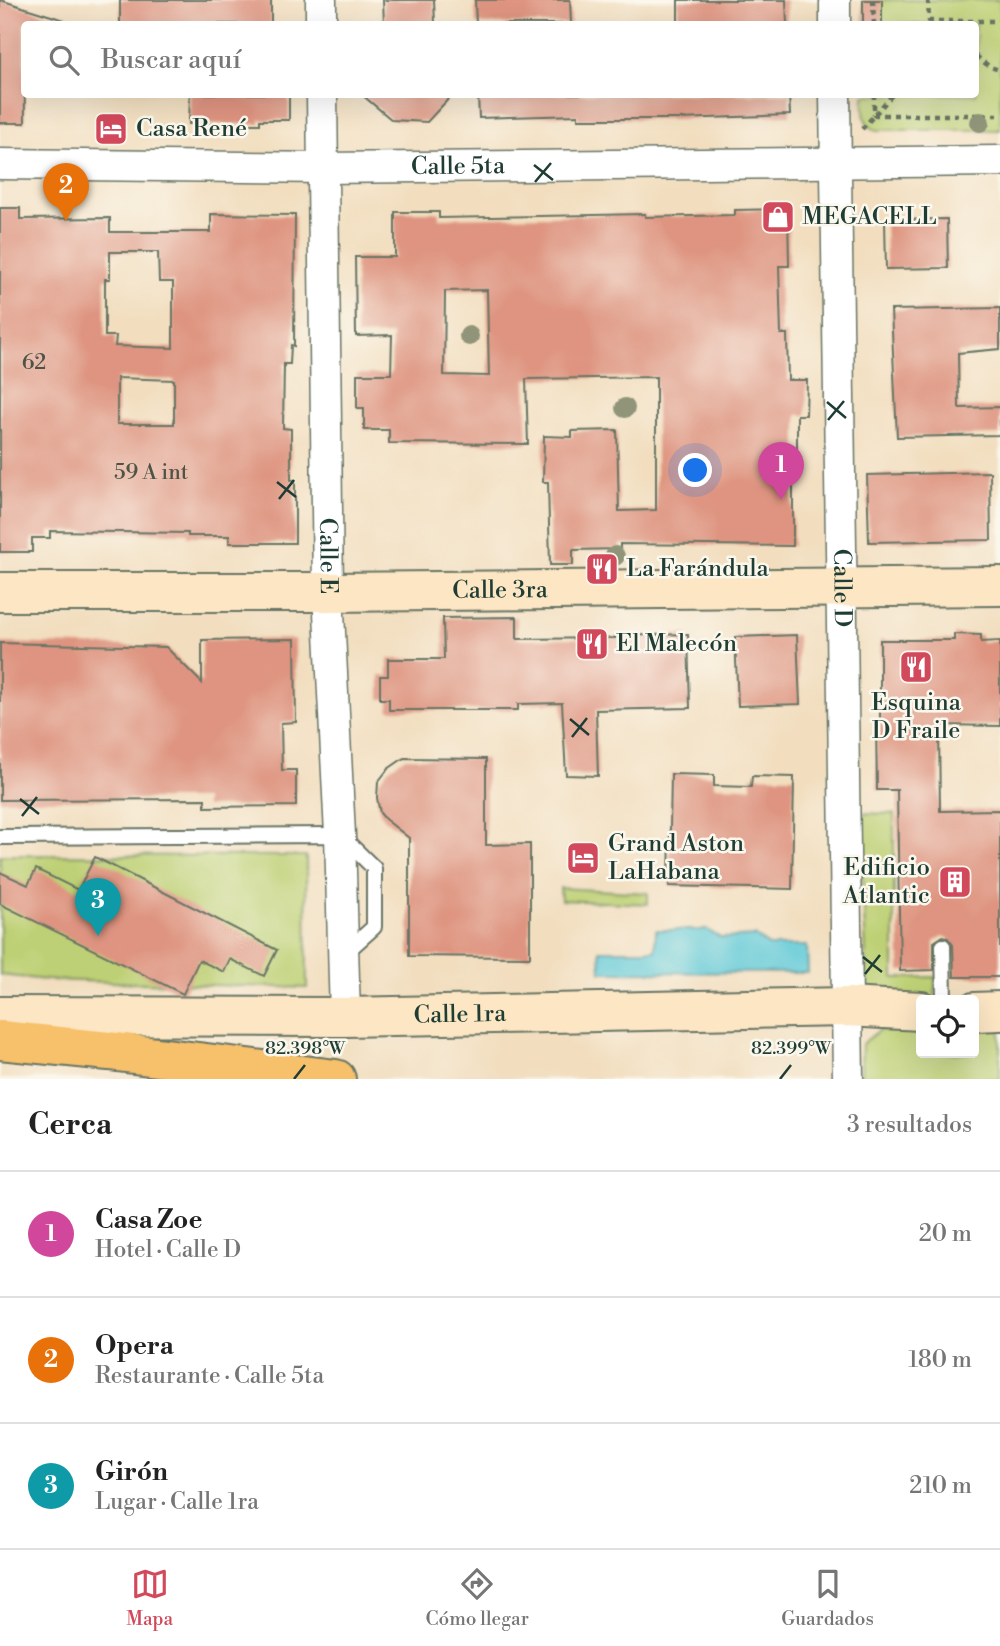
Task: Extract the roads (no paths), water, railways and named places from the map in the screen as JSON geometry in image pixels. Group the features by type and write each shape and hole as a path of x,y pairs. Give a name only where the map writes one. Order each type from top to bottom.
{"highway":[{"path":"0,1018 109,1051"},
{"path":"0,1040 336,1079"}],"street":[{"path":"321,0 321,21"},
{"path":"835,0 835,21"},
{"name":"Calle E","path":"322,98 328,592 340,835 345,1017"},
{"name":"Calle D","path":"835,98 848,1079"},
{"name":"Calle 5ta","path":"0,164 323,168 1000,161"},
{"name":"Calle 3ra","path":"0,592 1000,586"},
{"name":"Calle 1ra","path":"0,1018 345,1017 847,1007 916,1011"},
{"path":"979,1012 1000,1011"}],"lane":[{"path":"0,837 340,835"},
{"path":"943,946 944,995"}],"water":[{"path":"656,930 707,930 721,938 755,936 769,946 807,946 808,973 601,972 600,950 655,950"}],"place":[{"name":"Casa René","path":"111,129"},
{"name":"MEGACELL","path":"778,217"},
{"name":"Opera","path":"66,221"},
{"name":"Casa Zoe","path":"781,500"},
{"name":"La Farándula","path":"602,569"},
{"name":"El Malecón","path":"592,644"},
{"name":"Esquina D Fraile","path":"916,667"},
{"name":"Grand Aston LaHabana","path":"583,858"},
{"name":"Edificio Atlantic","path":"955,882"},
{"name":"Girón","path":"98,936"}]}
